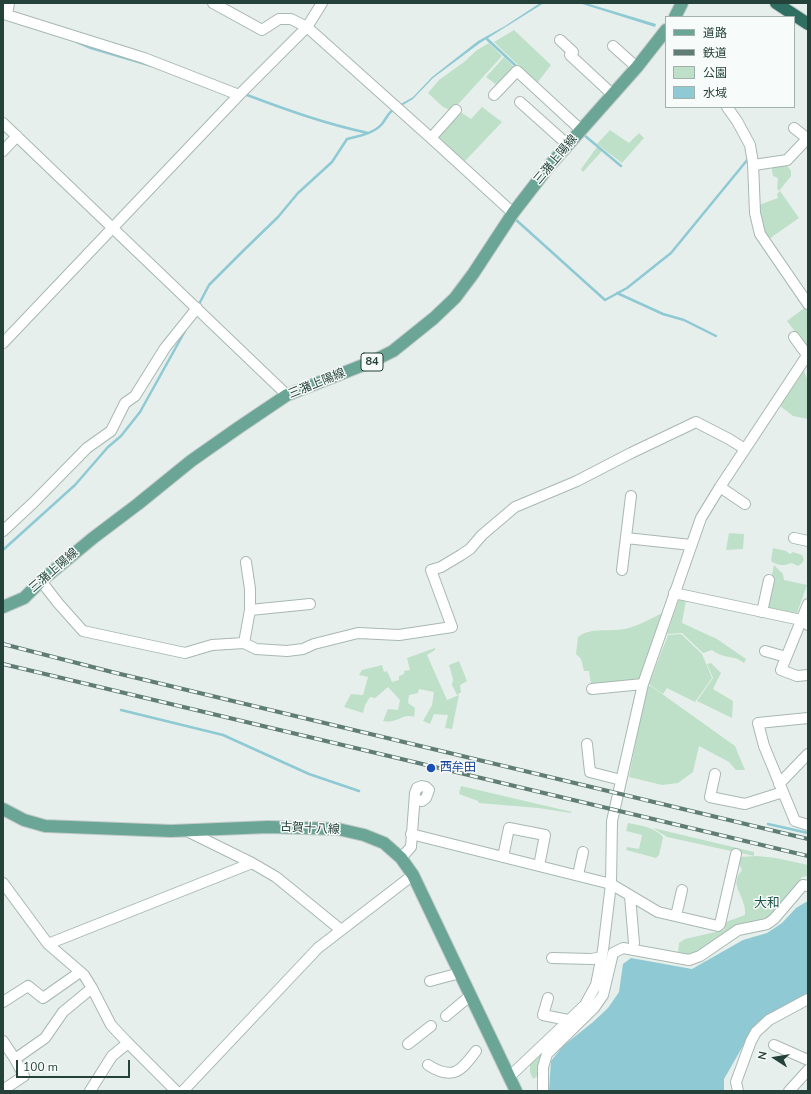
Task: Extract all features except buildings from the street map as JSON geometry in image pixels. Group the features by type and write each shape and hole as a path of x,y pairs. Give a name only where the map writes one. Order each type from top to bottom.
{"highway":[{"path":"776,3 808,24"}],"main road":[{"path":"676,16 682,3"},
{"name":"三潴上陽線","path":"3,607 24,598 41,581 93,538 191,461 288,394 371,362 393,351 413,335 455,298 473,274 513,213 550,165 664,37"},
{"name":"古賀十八線","path":"3,809 24,820 45,826 187,831 268,827 338,829 364,835 384,843 401,858 413,875 516,1091"}],"street":[{"path":"9,3 7,15 144,58 239,95"},
{"path":"213,3 262,30 279,19 291,19 306,27 513,213"},
{"path":"3,343 239,95 306,27 322,3"},
{"path":"560,40 575,50 570,55 612,94"},
{"path":"613,46 632,63"},
{"path":"494,95 517,71 542,99 581,130"},
{"path":"520,102 568,145"},
{"path":"728,108 737,121 750,145 754,165 755,213 760,234 808,304"},
{"path":"431,138 456,110"},
{"path":"3,123 288,394"},
{"path":"754,165 787,160 806,143 794,128"},
{"path":"3,151 17,136"},
{"path":"3,531 87,448 111,431 125,403 135,396 165,348 197,308"},
{"path":"509,1077 585,1005 596,985 611,884 612,821 643,684 701,518 808,354 794,337"},
{"path":"41,581 83,631 185,653 212,646 244,643 256,649 287,652 303,649 314,644 358,633 399,635 452,627 431,570 441,567 461,555 515,507 577,481 696,422 745,449"},
{"path":"720,487 745,504"},
{"path":"622,570 632,496"},
{"path":"626,538 691,545"},
{"path":"794,538 808,541"},
{"path":"244,643 250,610 250,589 246,562"},
{"path":"762,612 769,580"},
{"path":"674,593 762,612 804,623"},
{"path":"250,610 310,604"},
{"path":"808,604 804,623 786,657 781,670 797,676 808,675"},
{"path":"766,651 786,657"},
{"path":"592,689 643,684"},
{"path":"808,718 758,723 764,746 795,821 808,825"},
{"path":"587,744 590,772 621,780"},
{"path":"715,774 710,797 746,808 781,788 808,754"},
{"path":"401,858 411,847 415,800"},
{"path":"503,857 509,828 545,835 539,866"},
{"path":"187,831 252,863 276,877 341,930"},
{"path":"411,834 611,884 658,912 718,926 720,924 736,854"},
{"path":"578,875 583,852"},
{"path":"48,944 252,863"},
{"path":"183,1091 318,948 413,875"},
{"path":"3,883 48,944 80,972 92,988 111,1025 176,1091"},
{"path":"543,1091 544,1067 547,1054 594,1008 603,995 613,953 623,948 689,960 700,956 738,930 767,924 774,919 803,885 808,886"},
{"path":"676,916 682,890"},
{"path":"630,896 634,943"},
{"path":"552,958 592,960 601,957"},
{"path":"3,1002 28,986 44,998 80,972"},
{"path":"430,981 460,973"},
{"path":"15,1059 45,1038 63,1012 92,988"},
{"path":"446,1016 471,995"},
{"path":"548,998 543,1015 568,1020"},
{"path":"738,1091 736,1082 751,1041 756,1032 768,1020 808,999"},
{"path":"408,1044 431,1026"},
{"path":"3,1041 24,1076 3,1090"},
{"path":"90,1091 112,1056 128,1043"},
{"path":"774,1045 808,1060"},
{"path":"428,1066 444,1073 458,1071 464,1068 476,1051"},
{"path":"789,1091 808,1070"}],"green space":[{"path":"514,30 551,65 537,83 494,42"},
{"path":"489,43 502,56 452,111 443,107 428,93 439,80 464,62 477,50"},
{"path":"504,57 515,68 498,86 486,77"},
{"path":"482,107 502,122 465,161 436,137 459,111 471,119"},
{"path":"610,130 629,143 639,133 644,138 622,163 597,144"},
{"path":"597,147 602,151 583,172 581,169"},
{"path":"786,164 791,171 791,176 779,191 777,188 778,178 773,176 771,165"},
{"path":"780,191 799,218 769,239 763,231 759,205 778,198 777,194"},
{"path":"807,306 808,345 807,347 787,321"},
{"path":"804,371 808,381 808,419 793,416 780,406"},
{"path":"729,533 744,534 743,549 726,550"},
{"path":"773,548 786,551 790,554 793,552 802,555 804,559 798,566 792,563 787,565 778,565 771,561"},
{"path":"774,565 783,574 784,580 807,585 797,613 765,607"},
{"path":"679,599 686,600 682,623 717,639 746,659 744,663 737,659 720,655 712,650 703,653 682,633 667,634"},
{"path":"666,611 641,682 591,684 589,671 584,671 581,659 576,654 578,637 589,632 629,628"},
{"path":"681,634 702,654 712,678 695,702 667,688 663,694 649,684 668,635"},
{"path":"435,648 435,650 427,655 447,700 459,695 452,729 445,728 448,715 434,714 430,724 423,721 432,705 434,692 419,689 418,693 409,695 408,703 415,708 414,717 406,716 388,722 383,721 388,709 398,710 400,700 388,687 375,698 370,697 365,705 363,713 344,707 351,694 363,695 368,677 359,675 362,670 382,665 384,672 387,671 392,682 399,680 399,676 404,674 404,671 410,670 407,658"},
{"path":"459,661 467,681 460,685 461,692 457,695 452,685 453,679 449,665"},
{"path":"711,663 721,673 713,689 733,701 732,718 697,701 713,678 707,664"},
{"path":"648,686 651,686 735,746 745,770 736,770 729,762 699,746 693,772 678,783 662,785 629,777"},
{"path":"461,786 572,812 479,803 478,801 459,794"},
{"path":"628,823 656,831 663,837 659,855 656,858 626,850 627,847 639,849 642,835 626,831"},
{"path":"653,828 754,852 754,856 667,837"},
{"path":"757,856 776,858 808,865 808,876 802,877 780,908 764,921 703,951 691,955 678,952 679,943 685,939 724,930 726,922 745,915 743,900 737,888 737,879 742,870 739,864 736,863 738,857"},
{"path":"602,970 600,994 552,1044 541,1074 533,1079 530,1072 530,1063 595,995"}],"water":[{"path":"540,3 544,3 480,43 433,78 413,99 393,111 392,109 413,97 432,77 478,41 505,26"},
{"path":"579,3 586,3 656,24 655,27"},
{"path":"808,902 808,996 751,1032 724,1079 724,1091 549,1091 551,1061 563,1046 608,1008 619,992 623,964 631,958 692,969 743,940 767,933 782,923 796,908"}],"waterway":[{"path":"487,39 516,66"},
{"path":"77,42 91,48 152,66"},
{"path":"247,95 307,116 368,133"},
{"path":"198,306 209,285 278,217 298,193 332,162 347,139 366,134 374,130 382,124 394,109"},
{"path":"584,135 621,166"},
{"path":"514,218 605,300 627,288 671,253 748,159"},
{"path":"617,293 663,314 684,320 716,336"},
{"path":"3,550 75,485 108,447 121,436 140,412 185,331"},
{"path":"121,710 223,735 309,774 359,791"},
{"path":"768,824 808,833"}],"railway":[{"path":"3,644 112,672 808,839"},
{"path":"3,664 808,856"}],"place":[{"name":"西牟田","path":"431,768"}],"district":[{"name":"大和","path":"767,904"}]}
